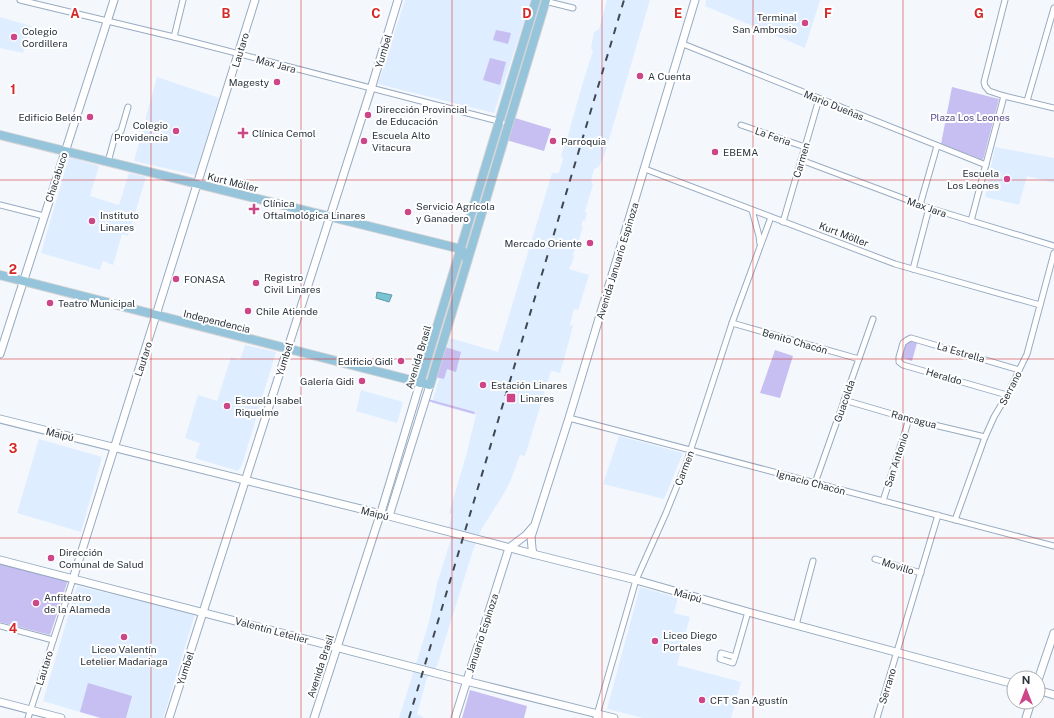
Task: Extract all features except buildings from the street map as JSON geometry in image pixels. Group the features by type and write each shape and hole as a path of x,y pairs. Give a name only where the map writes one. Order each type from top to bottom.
{"main road":[{"name":"Chacabuco","path":"0,354 114,0"},
{"name":"Lautaro","path":"73,578 157,316 255,0"},
{"name":"Yumbel","path":"169,718 398,0"},
{"name":"Avenida Brasil","path":"314,718 380,514 536,0"},
{"name":"Avenida Brasil","path":"389,516 430,385 545,0"},
{"name":"Avenida Januario Espinoza","path":"533,554 531,540 536,521 569,418 696,0"},
{"name":"Kurt Möller","path":"0,135 461,249"},
{"path":"461,249 465,253 467,261"},
{"name":"Independencia","path":"0,275 430,385"},
{"name":"Maipú","path":"0,419 389,516 636,580 1006,682"},
{"name":"Avenida Januario Espinoza","path":"509,548 526,535 536,521"},
{"name":"Januario Espinoza","path":"455,718 509,548"},
{"name":"Valentín Letelier","path":"0,560 596,716 614,718"},
{"path":"1041,670 1054,632"},
{"path":"0,702 61,718"}],"street":[{"name":"Max Jara","path":"20,0 106,22 174,37 508,124"},
{"path":"174,37 183,0"},
{"path":"545,0 573,8"},
{"path":"1005,0 984,82 985,86 989,91 1004,96 1054,108"},
{"path":"1028,101 1054,8"},
{"name":"Mario Dueñas","path":"683,44 986,165"},
{"path":"972,222 1004,96"},
{"name":"Carmen","path":"783,222 819,99"},
{"path":"108,162 115,136 121,131 128,107"},
{"name":"La Feria","path":"741,125 805,147"},
{"path":"920,205 937,146"},
{"name":"Max Jara","path":"801,160 920,205 1054,246"},
{"name":"Kurt Möller","path":"645,169 877,258 1040,305"},
{"path":"0,205 44,216"},
{"path":"913,269 929,208"},
{"path":"752,210 759,236 760,247"},
{"name":"Carmen","path":"596,716 636,580 666,513 691,450 732,323 771,217"},
{"name":"Serrano","path":"955,520 985,437 994,417 1020,370 1030,345 1054,253"},
{"name":"Guacolda","path":"815,483 873,319"},
{"name":"Benito Chacón","path":"732,323 859,359"},
{"name":"La Estrella","path":"903,344 906,340 911,338 1020,370"},
{"name":"Heraldo","path":"903,344 899,357 899,362 903,365 1007,395"},
{"name":"Rancagua","path":"844,400 985,437"},
{"name":"Ignacio Chacón","path":"569,418 1054,546"},
{"name":"San Antonio","path":"883,501 909,418"},
{"name":"Serrano","path":"877,718 938,515"},
{"name":"Movillo","path":"875,559 920,573"},
{"path":"796,625 813,561"},
{"name":"Lautaro","path":"28,718 73,578"},
{"path":"735,657 748,612"},
{"path":"0,626 53,640"}],"shaded area":[{"path":"405,0 531,0 494,113 378,84"},
{"path":"607,0 650,0 605,153 599,167 594,169 591,181 593,184 585,212 587,213 585,221 583,220 581,226 583,227 578,243 576,243 574,256 569,269 589,275 578,310 574,309 570,325 573,326 560,373 551,371 525,456 520,455 506,490 481,530 474,547 437,666 427,678 417,714 423,718 399,718 426,632 437,584 454,529 449,527 452,514 449,513 466,456 476,415 432,403 450,338 498,352 552,173 559,173 563,159 561,156 593,51 591,48 594,32 599,29"},
{"path":"706,0 820,0 805,48 705,6"},
{"name":"Colegio Cordillera","path":"0,17 31,26 23,53 0,48"},
{"name":"Colegio Providencia","path":"157,77 219,98 195,175 134,161"},
{"name":"Escuela Los Leones","path":"995,147 1054,158 1054,183 1027,176 1019,205 985,197"},
{"name":"Instituto Linares","path":"69,157 99,166 90,196 119,205 129,173 146,177 128,236 122,234 113,265 103,261 100,270 41,253"},
{"name":"Escuela Isabel Riquelme","path":"245,345 276,352 242,465 238,471 195,458 200,443 185,438 198,395 217,401 231,357 240,360"},
{"path":"361,390 403,402 397,423 356,411"},
{"path":"619,436 683,453 664,499 603,484"},
{"path":"39,439 102,457 81,532 17,513"},
{"name":"Liceo Valentín Letelier Madariaga","path":"77,586 195,614 163,718 100,718 43,701"},
{"name":"Liceo Diego Portales","path":"640,587 678,598 674,613 690,617 677,665 741,682 731,718 643,718 607,709"}],"green space":[{"path":"496,30 511,33 508,44 493,40"},
{"path":"490,58 506,62 500,85 483,80"},
{"name":"Plaza Los Leones","path":"952,87 999,99 983,160 941,144"},
{"path":"512,117 551,129 544,151 506,140"},
{"path":"907,340 917,343 912,361 900,357"},
{"path":"445,347 461,352 456,372 447,369 444,379 435,377"},
{"path":"775,350 793,356 780,398 760,393"},
{"path":"428,399 475,412 474,414 428,401"},
{"path":"0,563 68,580 50,635 0,622"},
{"path":"88,683 132,696 126,718 101,718 80,712"},
{"path":"470,690 527,706 524,718 462,718"}],"water":[{"path":"377,292 392,295 389,302 376,298"}],"railway":[{"path":"409,718 624,0"}],"place":[{"name":"Terminal San Ambrosio","path":"805,23"},
{"name":"Colegio Cordillera","path":"14,37"},
{"name":"A Cuenta","path":"640,76"},
{"name":"Magesty","path":"277,82"},
{"name":"Dirección Provincial de Educación","path":"368,115"},
{"name":"Edificio Belén","path":"90,117"},
{"name":"Colegio Providencia","path":"176,131"},
{"name":"Clínica Cemol","path":"243,133"},
{"name":"Escuela Alto Vitacura","path":"364,141"},
{"name":"Parroquia","path":"553,141"},
{"name":"EBEMA","path":"715,152"},
{"name":"Escuela Los Leones","path":"1007,179"},
{"name":"Clínica Oftalmológica Linares","path":"254,209"},
{"name":"Servicio Agrícola y Ganadero","path":"408,212"},
{"name":"Instituto Linares","path":"92,221"},
{"name":"Mercado Oriente","path":"590,243"},
{"name":"FONASA","path":"176,279"},
{"name":"Registro Civil Linares","path":"256,283"},
{"name":"Teatro Municipal","path":"50,303"},
{"name":"Chile Atiende","path":"248,311"},
{"name":"Edificio Gidi","path":"401,361"},
{"name":"Galería Gidi","path":"362,381"},
{"name":"Estación Linares","path":"483,385"},
{"name":"Linares","path":"511,398"},
{"name":"Escuela Isabel Riquelme","path":"227,406"},
{"name":"Dirección Comunal de Salud","path":"51,558"},
{"name":"Anfiteatro de la Alameda","path":"36,603"},
{"name":"Liceo Valentín Letelier Madariaga","path":"124,637"},
{"name":"Liceo Diego Portales","path":"655,641"},
{"name":"CFT San Agustín","path":"702,700"}]}
